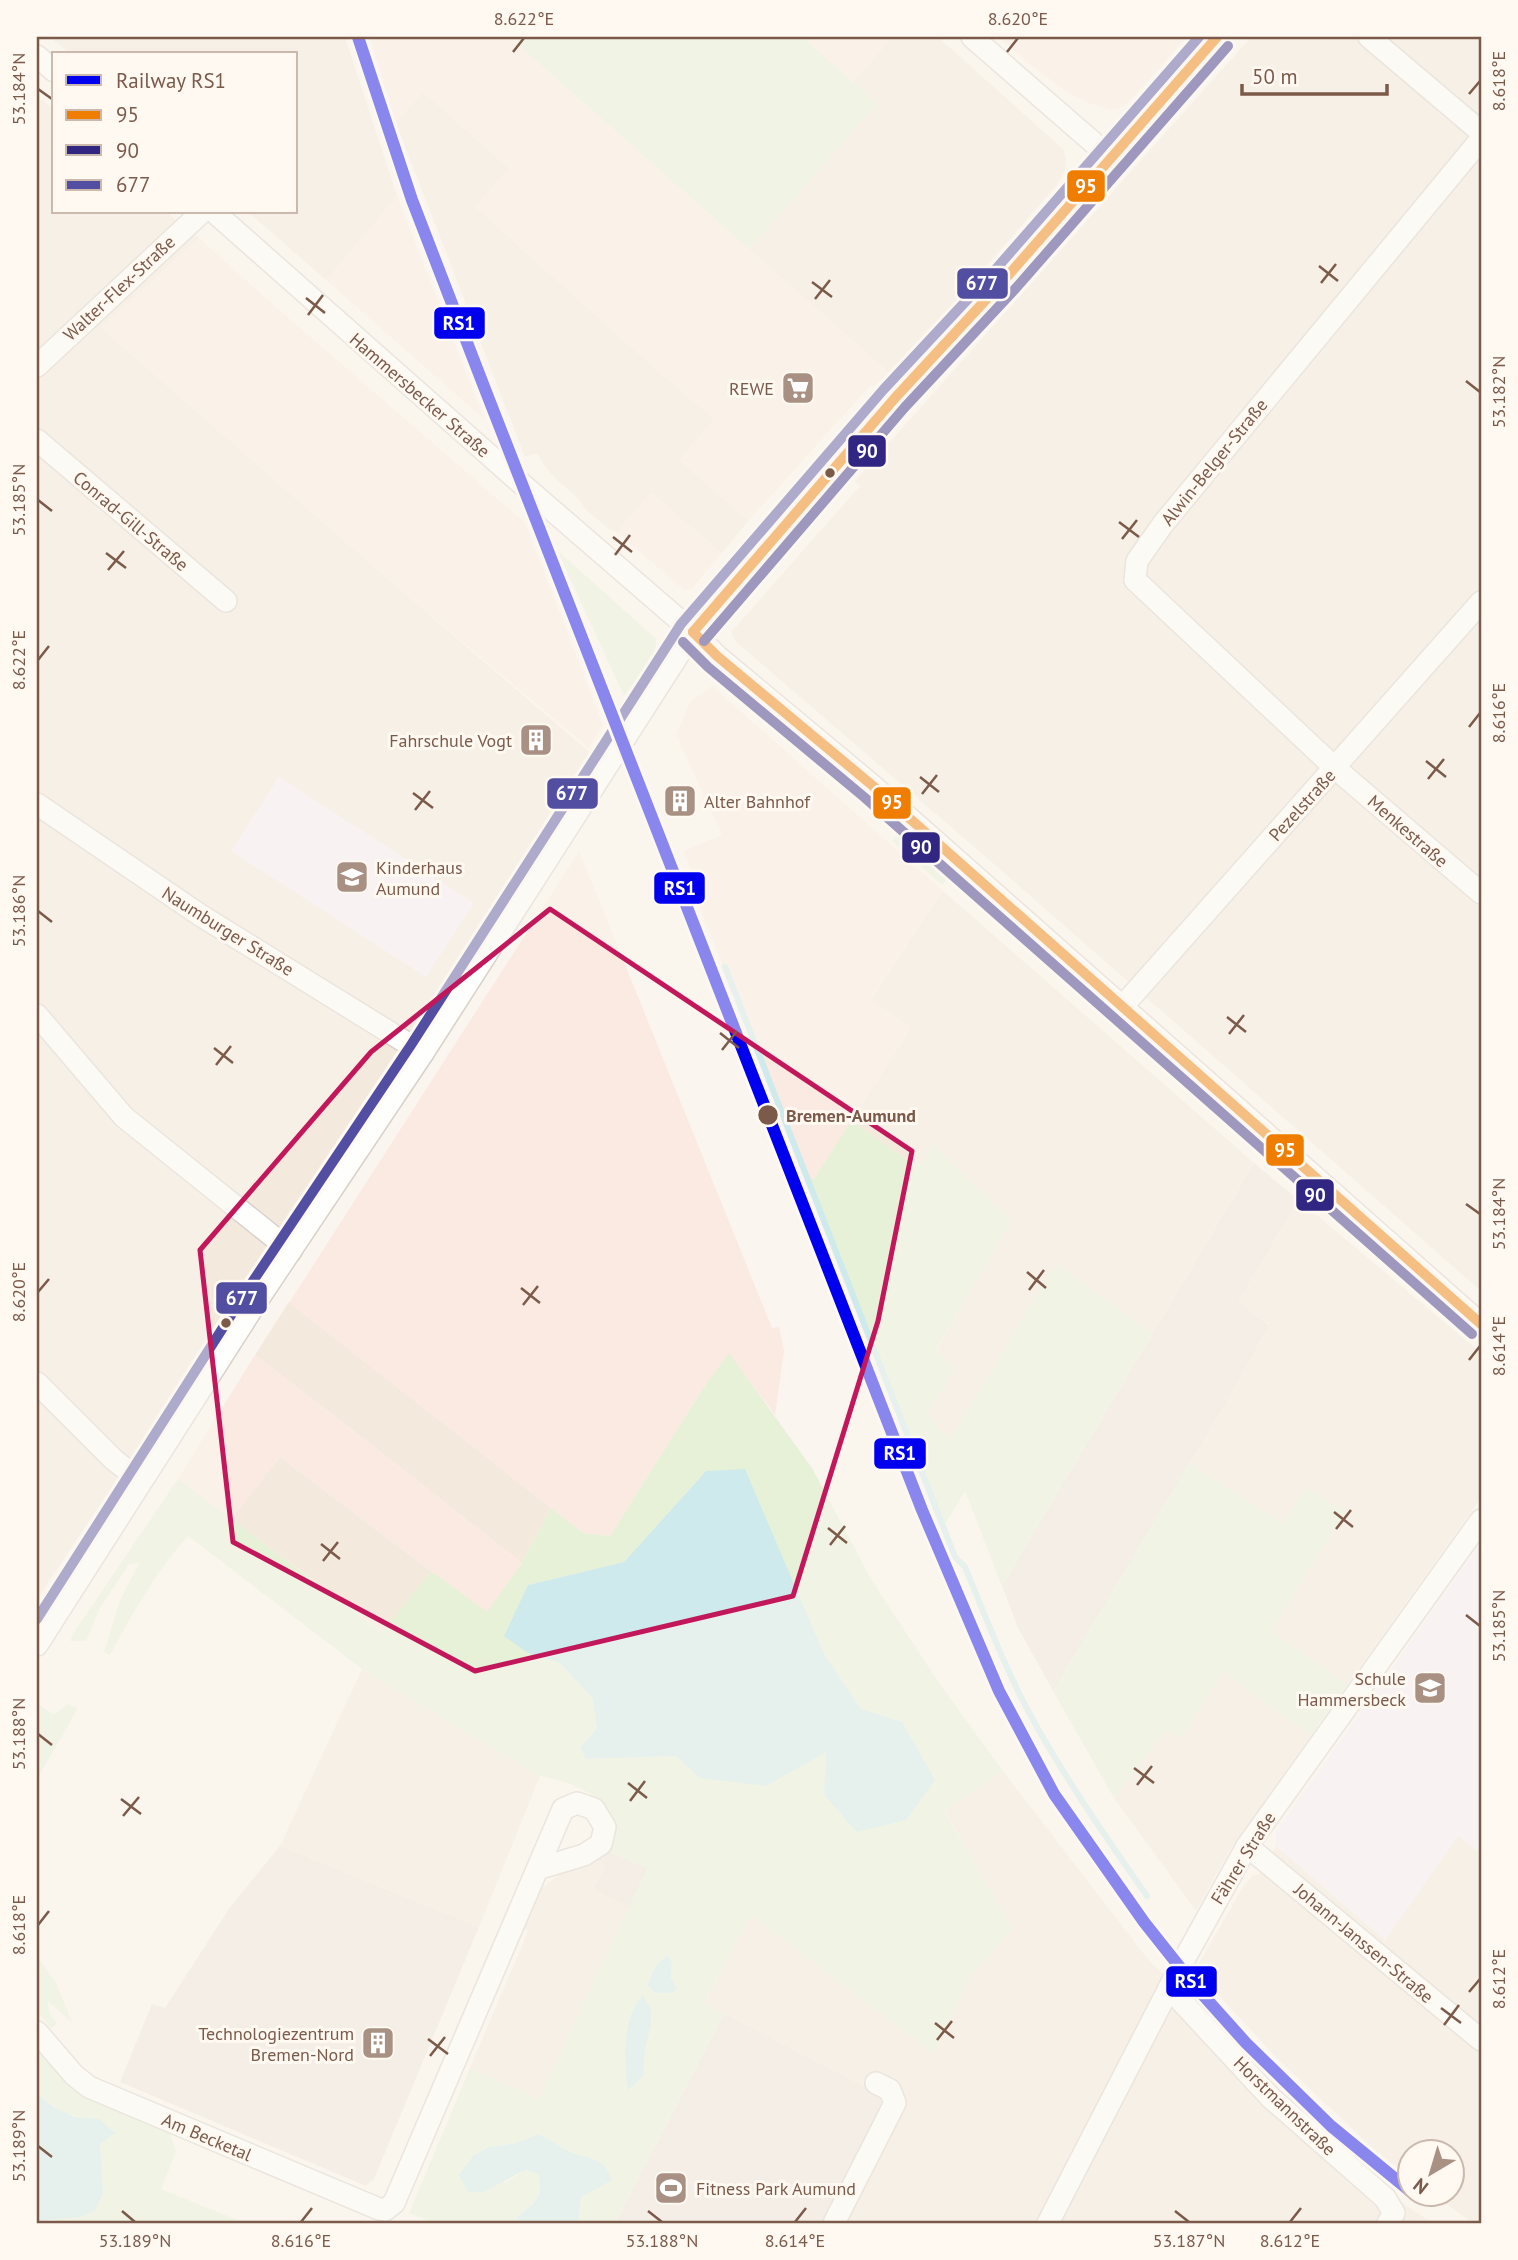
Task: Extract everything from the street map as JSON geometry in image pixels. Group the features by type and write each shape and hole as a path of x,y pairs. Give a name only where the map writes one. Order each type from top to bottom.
{"street":[{"path":"972,37 1111,158"},
{"path":"37,1645 693,632 895,398 1005,279 1217,37"},
{"path":"1369,37 1481,132"},
{"path":"37,56 52,69"},
{"name":"Alwin-Belger-Straße","path":"1335,768 1135,580 1137,561 1172,513 1481,139"},
{"name":"Walter-Flex-Straße","path":"37,366 200,214"},
{"name":"Hammersbecker Straße","path":"216,214 693,632 717,656 873,786 1481,1324"},
{"name":"Conrad-Gill-Straße","path":"37,440 226,601"},
{"name":"Pezelstraße","path":"1122,1007 1481,602"},
{"name":"Menkestraße","path":"1335,768 1481,893"},
{"name":"Naumburger Straße","path":"37,804 200,915 422,1053"},
{"path":"37,1015 124,1117 291,1251"},
{"path":"37,1383 114,1460 141,1481"},
{"name":"Fährer Straße","path":"1048,2223 1169,1988 1247,1846 1481,1520"},
{"name":"Johann-Janssen-Straße","path":"1247,1846 1481,2040"},
{"name":"Am Becketal","path":"37,2032 74,2075 96,2090 385,2210 394,2203 537,1869"},
{"name":"Horstmannstraße","path":"1169,1988 1271,2098 1385,2198 1394,2213 1388,2223"},
{"path":"834,2223 895,2103 890,2090 876,2083"}],"highlighted area":[{"path":"550,909 912,1151 878,1321 793,1596 475,1671 233,1542 200,1250 371,1052"}],"shaded area":[{"path":"50,37 345,37 397,196 326,280 250,214 298,214 298,52 68,52"},
{"path":"370,37 521,37 516,43 892,375 868,388 748,521 679,460 714,419 475,207 508,168 423,92 396,123"},
{"path":"803,37 893,37 853,82"},
{"path":"893,37 938,37 1064,150 1066,161 1065,171 1056,186 892,375 749,249 876,104 853,82"},
{"path":"998,37 1187,37 1127,104 1111,110 1089,103 1066,91"},
{"path":"1251,37 1481,37 1481,1291 986,857 736,642 731,632 860,486 855,481"},
{"path":"423,92 509,168 475,207 714,419 679,460 748,521 722,553 651,492 617,532 609,529 556,479 537,453 525,457 396,123"},
{"path":"37,96 52,108 52,214 170,214 199,238 101,328 593,755 419,1026 40,1595 37,1591"},
{"path":"397,196 484,419 326,280"},
{"path":"199,238 525,523 603,725 589,748 398,588 101,328"},
{"path":"651,492 722,553 691,589 684,590 617,532"},
{"path":"712,686 943,891 871,999 911,1027 815,1179 808,1180 699,905 704,902 683,851 722,835 676,734 690,702"},
{"name":"Kinderhaus Aumund","path":"279,777 474,903 426,977 231,851"},
{"path":"579,851 772,1328 779,1327 784,1351 775,1415 729,1354 706,1384 610,1536 583,1533 289,1303"},
{"path":"943,891 1254,1163 1152,1334 1056,1265 950,1440 927,1414 954,1369 936,1351 1011,1221 932,1144 918,1167 851,1121 911,1028 871,1000"},
{"path":"1254,1163 1299,1200 1238,1301 1269,1325 1232,1392 1053,1691 1018,1628 1002,1586"},
{"path":"1299,1200 1481,1353 1481,1498 1347,1685 1271,1631 1283,1524 1189,1463 1269,1324 1237,1301"},
{"path":"289,1302 551,1508 522,1563 255,1355"},
{"path":"255,1355 522,1563 487,1613 280,1457 231,1519 178,1479"},
{"path":"280,1457 431,1571 383,1632 231,1519"},
{"name":"Schule Hammersbeck","path":"1481,1543 1481,1853 1458,1836 1385,1940 1276,1846 1276,1832"},
{"path":"362,1669 540,1776 479,1927 280,1846"},
{"path":"1223,1671 1311,1735 1231,1848 1196,1911 1114,1798 1166,1729 1182,1736"},
{"path":"1003,1771 1150,1962 1185,1993 1252,2068 1323,2136 1396,2197 1396,2208 1410,2208 1433,2223 826,2223 704,2004 751,1915 934,2052 969,1978 1012,1929 944,1810"},
{"path":"1458,1836 1481,1853 1481,2223 1472,2223 1452,2208 1466,2208 1466,2138 1396,2138 1396,2166 1376,2151 1278,2059 1195,1970 1243,1887 1251,1877 1260,1873 1276,1846 1385,1940"},
{"path":"280,1846 479,1927 374,2179 366,2186 120,2082 152,2004 165,2008 230,1907"},
{"path":"610,1852 648,1868 630,1907 593,1890 605,1866 597,1860"},
{"path":"597,1860 605,1865 594,1890 630,1907 539,2100 470,2068 528,1931 522,1928 536,1893 558,1875"},
{"path":"724,2014 891,2101 826,2223 615,2223"}],"green space":[{"path":"521,37 803,37 877,104 749,249 516,43"},
{"path":"557,550 656,639 653,655 624,696"},
{"path":"905,827 954,872 942,885 892,841"},
{"path":"851,1121 918,1167 932,1144 1011,1221 936,1350 954,1369 927,1414 950,1440 1056,1264 1152,1334 1002,1586 965,1491 944,1526 808,1180 815,1178"},
{"path":"729,1353 812,1468 871,1579 935,1677 1003,1771 944,1811 1012,1929 969,1978 934,2053 751,1915 704,2003 724,2014 615,2223 578,2223 581,2197 591,2158 572,2153 539,2134 517,2143 489,2147 505,2183 525,2170 539,2174 540,2194 532,2205 518,2216 517,2223 433,2223 409,2213 470,2068 539,2100 647,1868 610,1852 613,1835 611,1820 596,1798 570,1784 540,1776 362,1669 188,1536 155,1578 110,1655 104,1652 120,1600 139,1563 129,1564 100,1608 86,1641 70,1641 178,1479 382,1632 431,1571 487,1612 522,1563 551,1508 583,1533 610,1536 706,1384","holes":["745,1470 824,1654 861,1709 902,1722 827,1751 700,1778 677,1756 586,1759 580,1748 597,1728 592,1698 560,1663 528,1585 624,1562 706,1471","672,1962 671,1978 677,1989 655,1993 647,1985 656,1966"]},
{"path":"1189,1463 1283,1524 1307,1488 1345,1512 1271,1631 1347,1685 1311,1735 1223,1671 1182,1737 1166,1729 1114,1798 1053,1691"},
{"path":"67,1704 78,1708 37,1779 37,1711 40,1705 54,1715"},
{"path":"37,1956 56,1983 73,2024 48,2001 49,2012 57,2024 51,2028 37,2011"},
{"path":"37,2048 85,2095 122,2113 168,2129 176,2151 161,2189 245,2223 37,2223 54,2221 100,2165 99,2119 65,2112 37,2094"}],"water":[{"path":"745,1469 824,1654 861,1709 902,1722 935,1780 906,1820 857,1832 824,1795 826,1752 766,1786 700,1778 676,1756 586,1759 580,1748 597,1728 592,1698 560,1663 528,1653 504,1636 528,1585 624,1562 706,1471"},
{"path":"667,1955 672,1962 671,1978 677,1989 671,1993 655,1993 647,1985 656,1966"},
{"path":"643,1995 651,2009 651,2025 645,2048 643,2076 628,2090 625,2053 628,2027 636,2004"},
{"path":"37,2094 54,2107 75,2117 99,2119 115,2133 100,2144 103,2193 95,2210 81,2217 37,2221"},
{"path":"539,2134 572,2153 604,2165 612,2180 581,2197 578,2223 517,2223 518,2216 532,2205 540,2194 539,2174 525,2170 484,2192 468,2192 459,2175 473,2156 489,2147 517,2143"}],"waterway":[{"path":"725,967 955,1557 965,1567 1005,1664 1046,1743 1147,1896"}],"rail line":[{"name":"RS1","path":"358,37 412,200 483,384 922,1510 999,1691 1054,1794 1144,1922 1194,1985 1246,2043 1331,2126 1396,2179"}],"transit line":[{"name":"677","path":"37,1619 247,1290 411,1045 681,624 884,389 995,270 1199,37"},
{"name":"95","path":"693,632 895,398 1005,279 1217,37"},
{"name":"90","path":"704,641 905,407 1016,288 1228,46"},
{"name":"95","path":"693,632 717,656 873,786 1481,1324"},
{"name":"90","path":"683,642 708,667 864,797 1472,1334"}],"place":[{"name":"REWE","path":"798,388"},
{"name":"Fahrschule Vogt","path":"536,740"},
{"name":"Alter Bahnhof","path":"680,801"},
{"name":"Kinderhaus Aumund","path":"352,877"},
{"name":"Bremen-Aumund","path":"768,1115"},
{"name":"Schule Hammersbeck","path":"1430,1688"},
{"name":"Technologiezentrum Bremen-Nord","path":"378,2043"},
{"name":"Fitness Park Aumund","path":"671,2188"}]}
